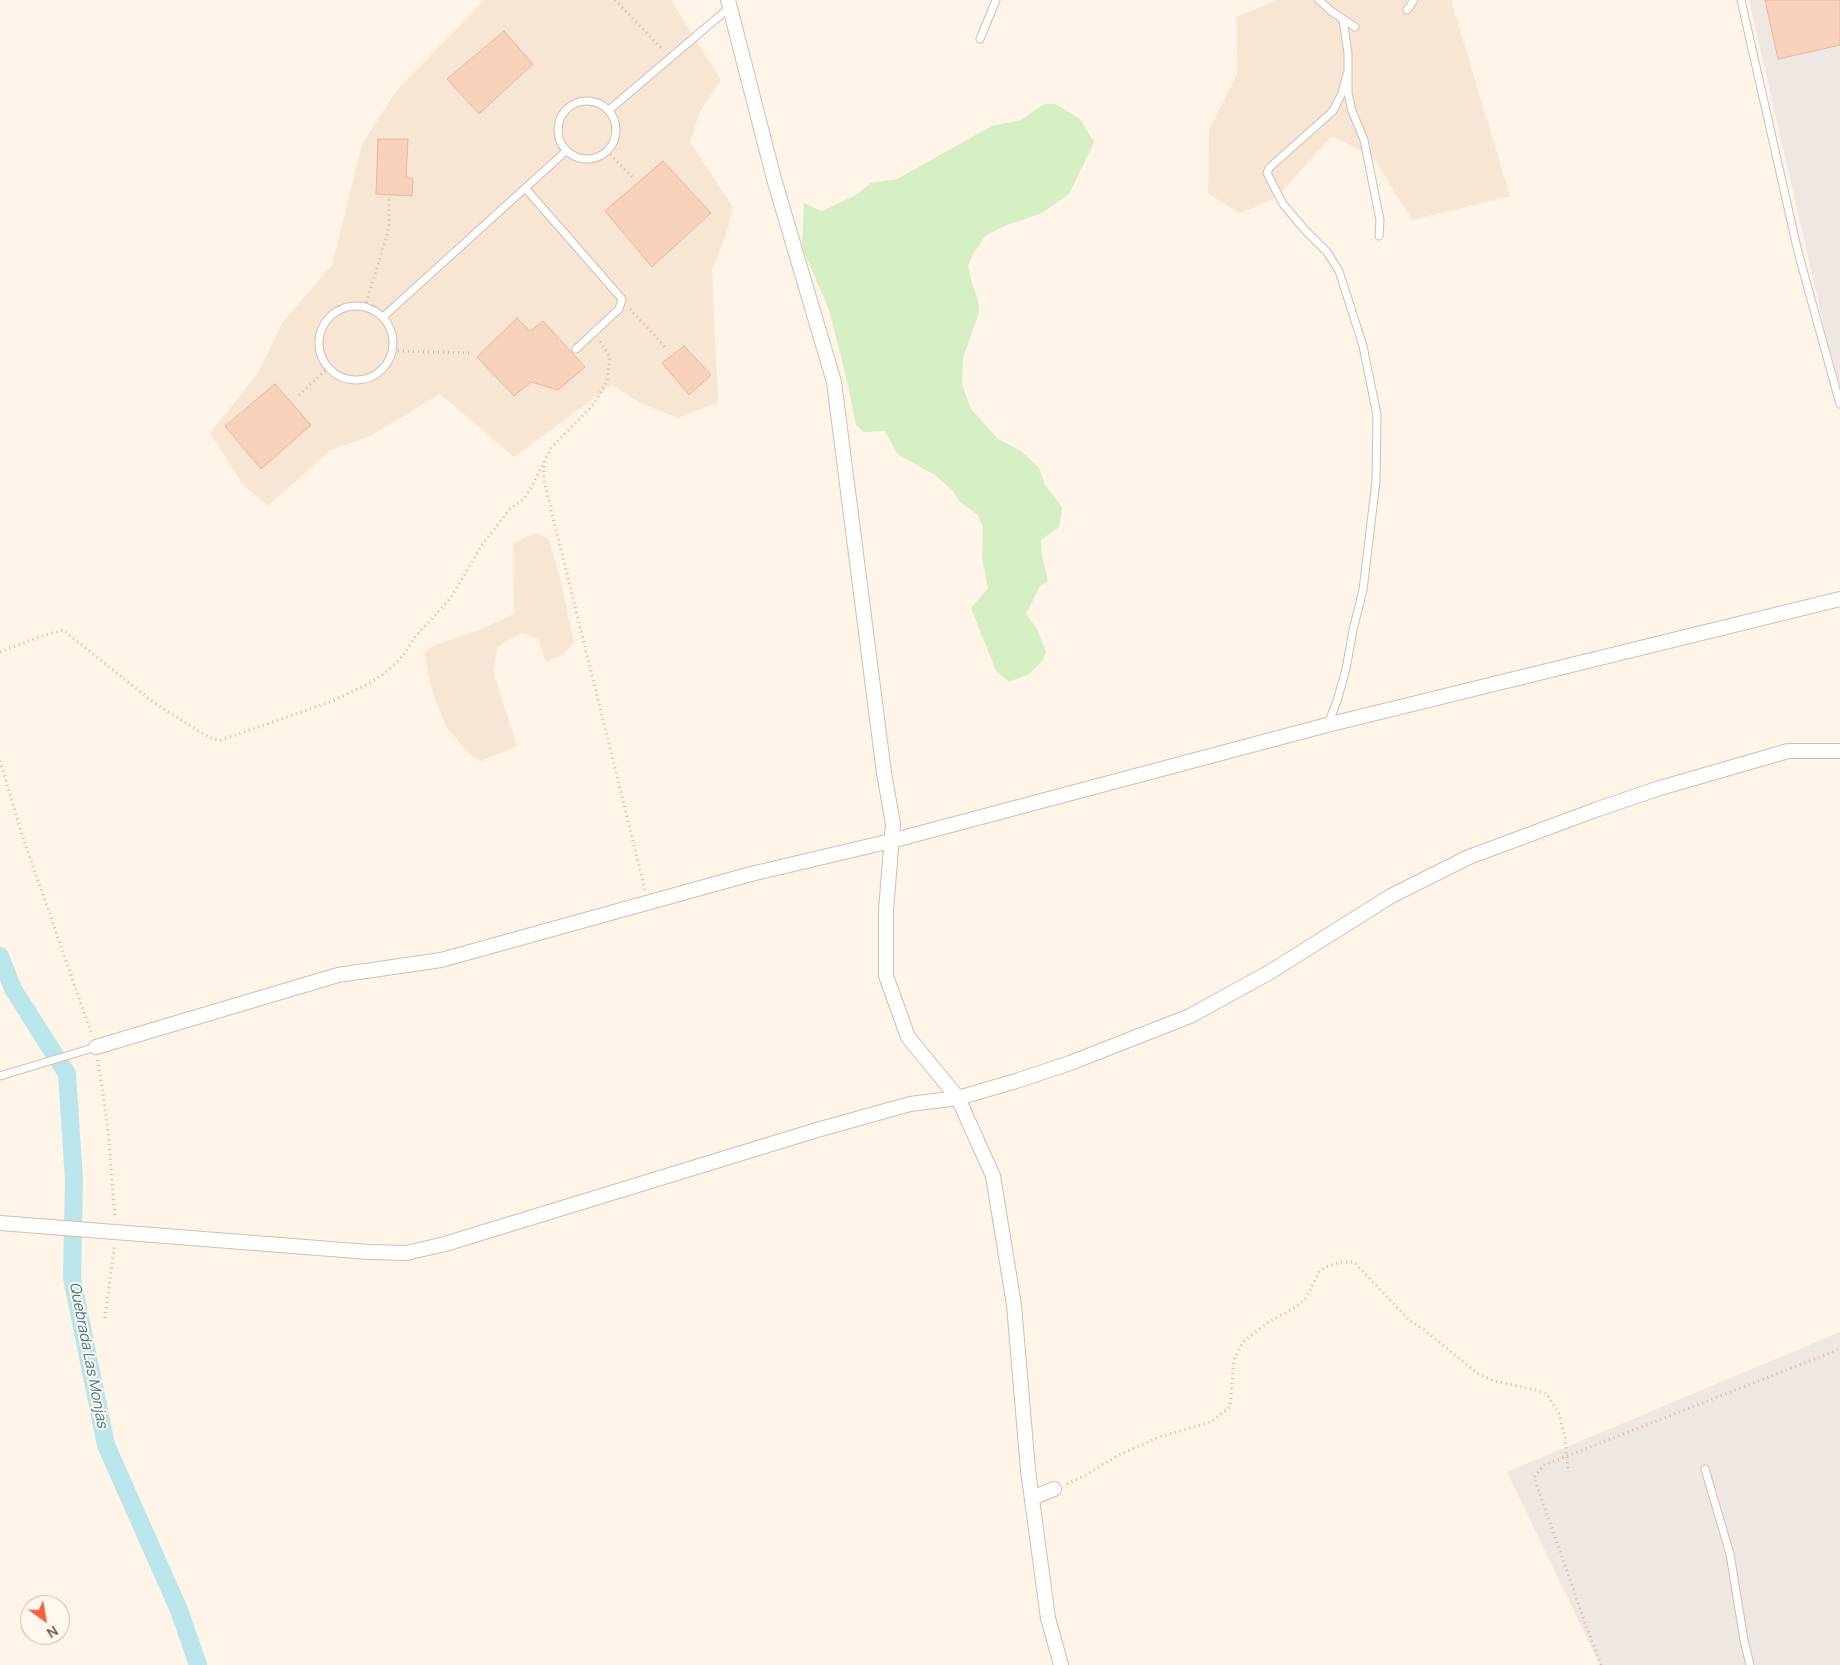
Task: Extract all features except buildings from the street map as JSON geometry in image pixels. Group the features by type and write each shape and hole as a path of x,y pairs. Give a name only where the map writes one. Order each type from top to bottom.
{"street":[{"path":"729,4 774,179 834,382 884,773 893,824 886,910 886,976 908,1036 958,1098 993,1176 1014,1305 1028,1470 1048,1618 1061,1665"},
{"path":"96,1047 338,975 441,960 751,874 891,841 1328,725 1840,599"},
{"path":"0,1223 369,1252 406,1253 445,1244 817,1130 910,1104 958,1098 1070,1063 1190,1016 1270,972 1391,896 1470,857 1598,809 1788,751 1840,751"},
{"path":"1032,1498 1054,1490"}],"lane":[{"path":"980,39 996,0"},
{"path":"1320,0 1331,11 1355,27"},
{"path":"1407,10 1414,0"},
{"path":"1741,0 1798,252 1840,404"},
{"path":"609,110 729,4"},
{"path":"1343,20 1348,53 1347,74 1352,111 1364,140 1380,220 1380,236"},
{"path":"1328,725 1346,669 1364,581 1376,481 1377,415 1363,346 1339,271 1326,252 1283,204 1267,173 1269,168 1333,111 1342,93 1347,74"},
{"path":"593,101 602,104 609,110 616,126 615,135 607,151 591,159 574,156 566,151 558,135 558,125 566,108 574,103 593,101"},
{"path":"383,317 566,151"},
{"path":"526,189 622,299 619,309 576,350"},
{"path":"353,306 365,307 383,317 391,330 393,351 387,365 382,370 370,378 355,381 341,378 328,368 323,362 319,346 321,330 325,322 338,311 353,306"},
{"path":"0,1076 96,1047"},
{"path":"1705,1470 1730,1554 1750,1665"}],"path":[{"path":"615,0 670,58"},
{"path":"607,151 634,179"},
{"path":"365,307 389,228 390,198"},
{"path":"622,299 667,349"},
{"path":"0,652 39,636 64,630 153,702 210,738 222,740 330,702 368,684 403,656 414,638 450,599 482,545 510,509 524,499 551,448 594,404 607,381 610,358 594,333"},
{"path":"393,351 474,353"},
{"path":"299,396 328,368"},
{"path":"544,460 544,481 552,516 608,734 641,878 649,902"},
{"path":"0,761 22,835 96,1047 108,1130 116,1232 105,1318"},
{"path":"1054,1490 1086,1475 1117,1456 1158,1437 1211,1422 1230,1407 1234,1360 1243,1342 1266,1324 1296,1307 1306,1298 1319,1272 1325,1267 1342,1262 1354,1262 1410,1321 1423,1329 1477,1373 1494,1381 1547,1394 1559,1414 1568,1470"},
{"path":"1601,1665 1534,1477 1544,1465 1840,1349"}],"shaded area":[{"path":"484,0 671,0 721,80 701,110 690,142 733,207 727,232 712,270 718,402 678,418 640,403 612,385 514,457 440,394 370,436 331,450 268,506 243,485 210,433 258,373 282,323 332,265 362,144 397,90"},
{"path":"1278,0 1451,0 1510,196 1412,220 1372,156 1332,136 1276,198 1240,213 1208,194 1209,130 1237,74 1236,17"},
{"path":"1749,0 1840,0 1840,386 1828,344"},
{"path":"536,533 549,539 574,642 564,654 545,662 539,640 522,633 497,647 494,674 517,746 481,761 469,754 446,727 432,690 424,653 435,645 482,629 514,614 513,543"},
{"path":"1840,1332 1840,1665 1600,1665 1507,1472"}],"green space":[{"path":"1044,104 1055,104 1080,119 1094,142 1088,155 1069,194 1042,213 1007,225 986,235 973,254 968,266 978,301 979,312 963,358 962,384 971,409 998,439 1021,451 1039,468 1045,485 1062,507 1059,527 1041,540 1042,556 1048,581 1040,586 1026,614 1037,629 1046,652 1043,660 1029,674 1009,682 996,671 971,608 988,588 982,557 983,527 978,515 958,500 953,491 935,475 897,454 885,431 864,432 856,425 829,310 802,247 804,203 822,211 856,195 871,183 897,179 992,126 1021,120"}],"waterway":[{"name":"Quebrada Las Monjas","path":"0,956 13,989 67,1074 74,1180 72,1278 106,1445 179,1610 198,1665"}]}
